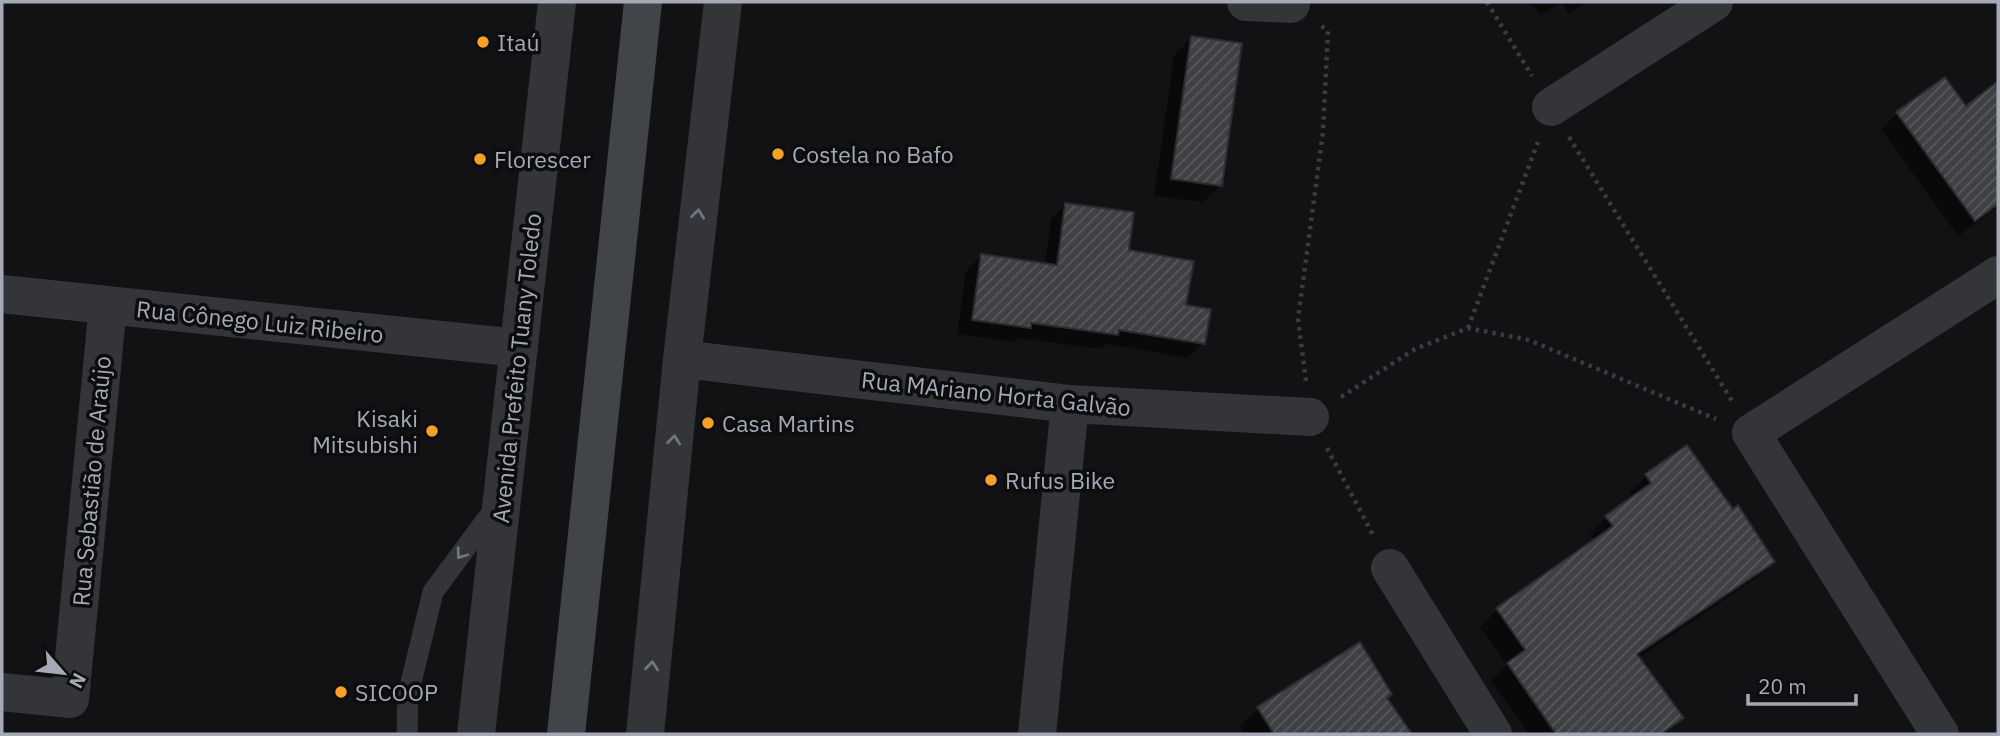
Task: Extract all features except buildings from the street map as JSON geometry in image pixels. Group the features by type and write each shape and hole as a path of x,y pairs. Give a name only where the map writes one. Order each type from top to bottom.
{"main road":[{"path":"566,734 643,2"}],"street":[{"name":"Avenida Prefeito Tuany Toledo","path":"476,734 557,2"},
{"path":"645,734 682,359 723,2"},
{"path":"1247,2 1291,4"},
{"path":"1551,107 1714,2"},
{"path":"1940,734 1751,433 1998,275"},
{"name":"Rua Cônego Luiz Ribeiro","path":"2,294 519,348"},
{"name":"Rua Sebastião de Araújo","path":"2,692 70,699 108,305"},
{"name":"Rua MAriano Horta Galvão","path":"682,359 1070,404 1310,417"},
{"path":"1037,734 1070,404"},
{"path":"1390,568 1493,734"}],"lane":[{"path":"407,734 408,695 433,592 502,499"}],"path":[{"path":"1487,2 1751,433"},
{"path":"1291,4 1328,31 1323,132 1298,319 1310,417 1390,568"},
{"path":"1468,328 1551,107"},
{"path":"1310,417 1415,349 1468,328 1529,340 1751,433"}],"place":[{"name":"Itaú","path":"483,42"},
{"name":"Costela no Bafo","path":"778,154"},
{"name":"Florescer","path":"480,159"},
{"name":"Casa Martins","path":"708,423"},
{"name":"Kisaki Mitsubishi","path":"432,431"},
{"name":"Rufus Bike","path":"991,480"},
{"name":"SICOOP","path":"341,692"}]}
